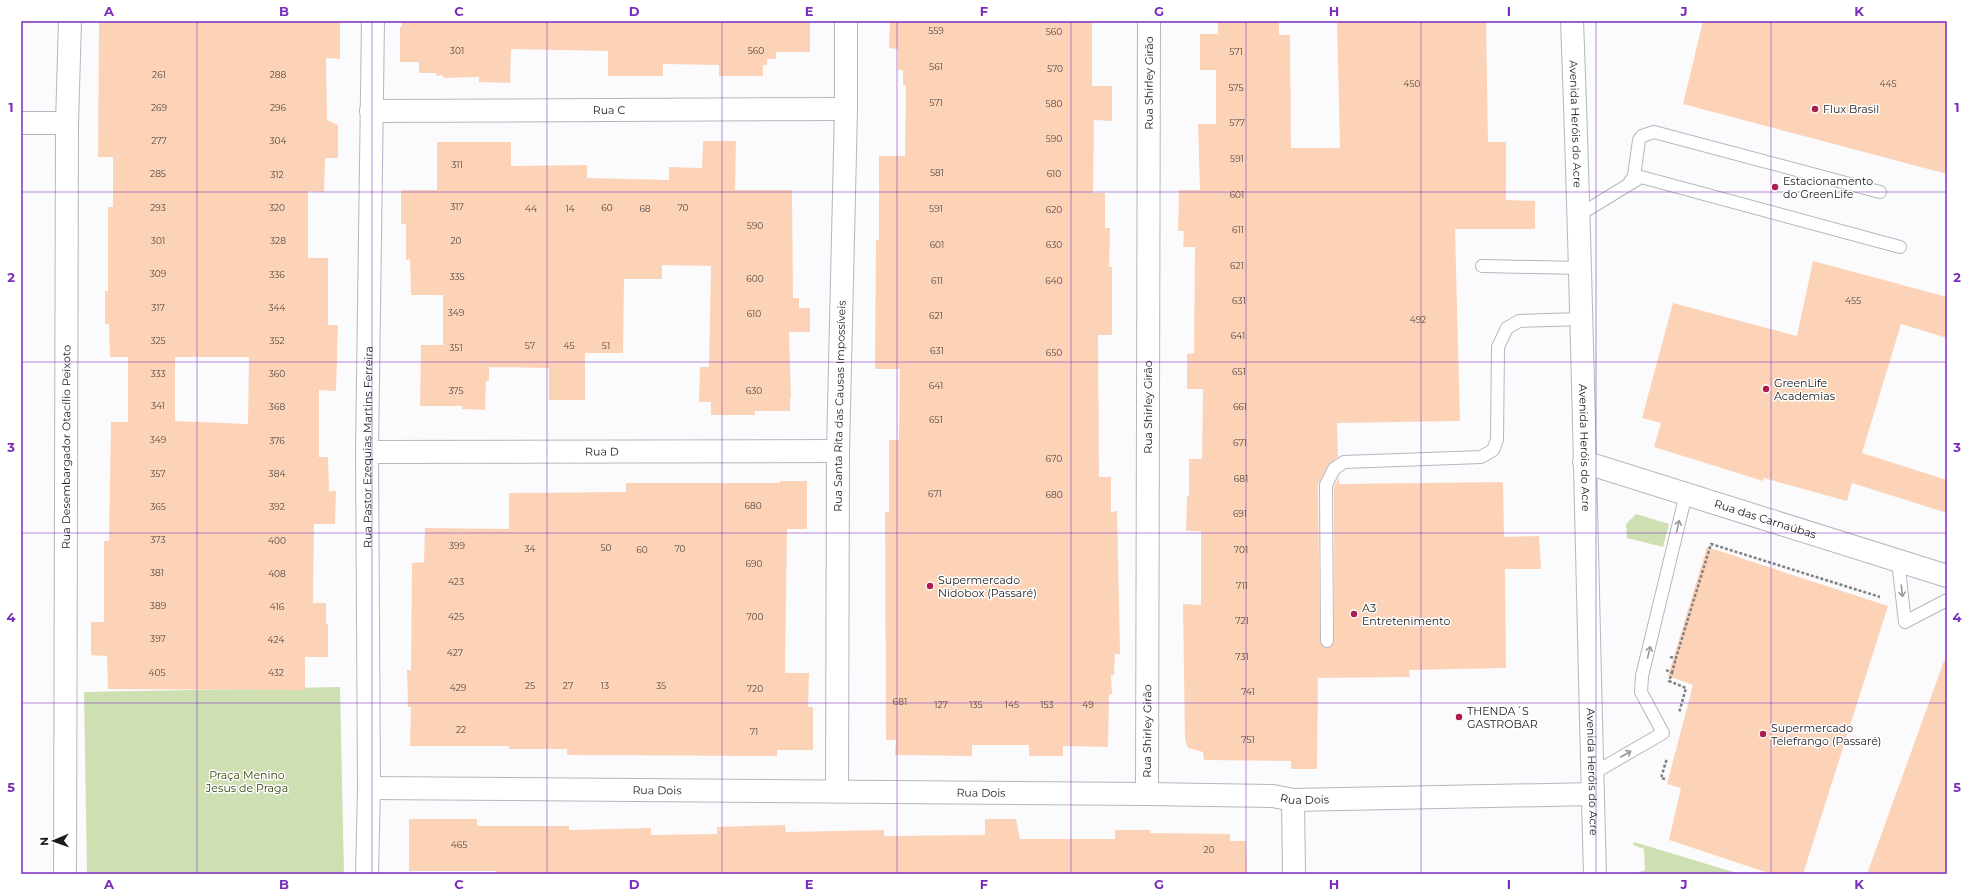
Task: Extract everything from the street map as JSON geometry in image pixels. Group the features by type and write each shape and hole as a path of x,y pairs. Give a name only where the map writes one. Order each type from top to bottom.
{"street":[{"name":"Rua Desembargador Otacílio Peixoto","path":"65,874 67,123 70,21"},
{"name":"Rua Pastor Ezequias Martins Ferreira","path":"367,874 369,788 367,452 373,21"},
{"name":"Rua Santa Rita das Causas Impossíveis","path":"836,790 838,451 846,109 846,21"},
{"name":"Rua Shirley Girão","path":"1147,794 1149,21"},
{"name":"Avenida Heróis do Acre","path":"1572,21 1579,216 1595,874"},
{"name":"Rua C","path":"371,111 846,109"},
{"path":"21,123 67,123"},
{"name":"Rua D","path":"367,452 838,451"},
{"name":"Rua das Carnaúbas","path":"1584,462 1947,576"},
{"name":"Rua Dois","path":"369,788 836,790 1147,794 1273,796 1293,800 1592,784"},
{"path":"1293,800 1294,874"}],"lane":[{"path":"1627,186 1634,176 1639,140 1642,136 1654,132 1880,192"},
{"path":"1579,216 1641,178 1900,248"},
{"path":"1482,266 1580,268"},
{"path":"1326,641 1326,485 1334,468 1344,462 1481,457 1493,450 1497,440 1498,347 1506,328 1519,321 1581,319"},
{"path":"1592,784 1663,733 1641,692 1642,676 1686,494"},
{"path":"1898,560 1906,622 1947,600"}],"path":[{"path":"1678,718 1686,688 1669,681 1711,544 1903,605"},
{"path":"1668,656 1676,658"},
{"path":"1665,670 1672,673"},
{"path":"1666,779 1661,778 1667,756"}],"green space":[{"path":"1636,514 1669,524 1663,547 1627,538 1626,524"},
{"name":"Praça Menino Jesus de Praga","path":"340,687 344,874 87,874 84,692"},
{"path":"1634,842 1740,874 1634,874 1645,870 1644,849 1633,845"}],"building":[{"path":"99,21 340,21 340,59 326,58 327,120 338,125 338,158 325,158 324,192 308,191 308,258 328,258 328,325 338,325 336,391 319,390 319,457 328,457 329,491 336,491 335,524 314,524 313,603 326,603 326,624 328,624 328,657 305,657 305,690 108,689 107,656 91,655 91,622 104,622 104,541 109,541 111,422 128,422 128,357 110,357 109,324 105,324 105,291 108,291 108,207 113,207 113,157 98,157","holes":["175,357 249,357 248,424 175,421"]},
{"path":"402,21 810,21 810,52 776,52 776,59 767,59 767,65 763,65 763,76 719,76 719,65 663,64 663,76 608,76 608,51 511,49 510,83 479,82 479,77 443,78 443,75 437,76 436,73 419,73 419,62 400,62 400,27 402,27"},
{"path":"890,21 1092,21 1092,86 1112,86 1112,121 1094,120 1093,193 1105,193 1105,228 1110,228 1109,267 1112,267 1112,335 1098,335 1099,477 1111,477 1111,512 1117,511 1120,654 1115,654 1114,675 1111,675 1112,694 1109,694 1108,747 1063,746 1063,756 1029,756 1029,745 972,745 972,756 895,755 896,740 886,740 885,512 889,512 889,440 899,440 900,369 875,369 876,240 879,240 879,156 905,156 906,85 903,85 903,70 898,70 898,49 889,48"},
{"path":"1218,21 1279,21 1279,35 1290,35 1291,148 1340,148 1337,21 1486,21 1488,142 1506,142 1506,200 1535,201 1535,229 1455,229 1460,421 1337,423 1338,457 1328,465 1318,485 1320,641 1323,647 1327,648 1333,645 1334,641 1334,487 1339,477 1339,484 1503,482 1504,537 1539,536 1541,569 1505,569 1506,668 1409,670 1410,677 1318,678 1317,769 1291,769 1291,761 1204,760 1203,752 1188,748 1185,739 1183,604 1201,605 1201,531 1186,531 1187,496 1189,496 1189,459 1202,459 1203,389 1187,389 1187,354 1194,353 1195,247 1183,247 1184,231 1178,231 1179,190 1200,190 1198,124 1216,124 1216,70 1200,70 1200,34 1218,34"},
{"path":"1703,21 1947,21 1947,174 1683,104"},
{"path":"703,141 736,141 735,190 792,190 793,298 799,298 799,308 810,308 810,332 789,332 790,411 755,411 755,415 711,415 711,402 699,402 700,367 709,367 711,266 662,265 662,279 624,279 623,353 585,353 585,400 549,400 549,368 489,367 489,381 486,381 485,410 462,409 462,406 420,406 421,345 443,345 443,295 411,295 410,259 406,260 406,224 401,224 401,190 437,190 437,142 511,142 511,166 587,165 587,178 669,180 669,167 702,168"},
{"name":"GreenLife Academias","path":"1813,261 1947,297 1947,338 1901,324 1862,453 1947,480 1947,513 1852,483 1847,501 1764,478 1763,481 1654,447 1661,423 1642,418 1673,303 1797,336"},
{"path":"780,481 807,481 807,529 787,529 785,673 809,673 808,707 813,707 813,750 777,750 777,756 567,755 567,749 509,749 509,746 410,746 411,707 408,707 407,670 411,670 412,563 424,562 425,528 509,529 509,493 626,492 626,483 780,483"},
{"name":"Supermercado Telefrango (Passaré)","path":"1707,547 1888,606 1803,874 1771,874 1669,840 1681,788 1667,784 1693,685 1668,676"},
{"path":"1944,661 1947,661 1947,874 1867,874"},
{"path":"409,819 477,819 477,826 569,826 569,830 651,828 651,835 717,834 717,827 785,825 786,832 884,830 884,836 985,835 985,819 1016,819 1020,839 1115,839 1115,830 1150,830 1150,833 1230,834 1230,841 1246,841 1247,874 496,874 496,871 409,871"}],"place":[{"name":"Flux Brasil","path":"1815,109"},
{"name":"Estacionamento do GreenLife","path":"1775,187"},
{"name":"GreenLife Academias","path":"1766,389"},
{"name":"Supermercado Nidobox (Passaré)","path":"930,586"},
{"name":"A3 Entretenimento","path":"1354,614"},
{"name":"THENDA´S GASTROBAR","path":"1459,717"},
{"name":"Supermercado Telefrango (Passaré)","path":"1763,734"}]}
